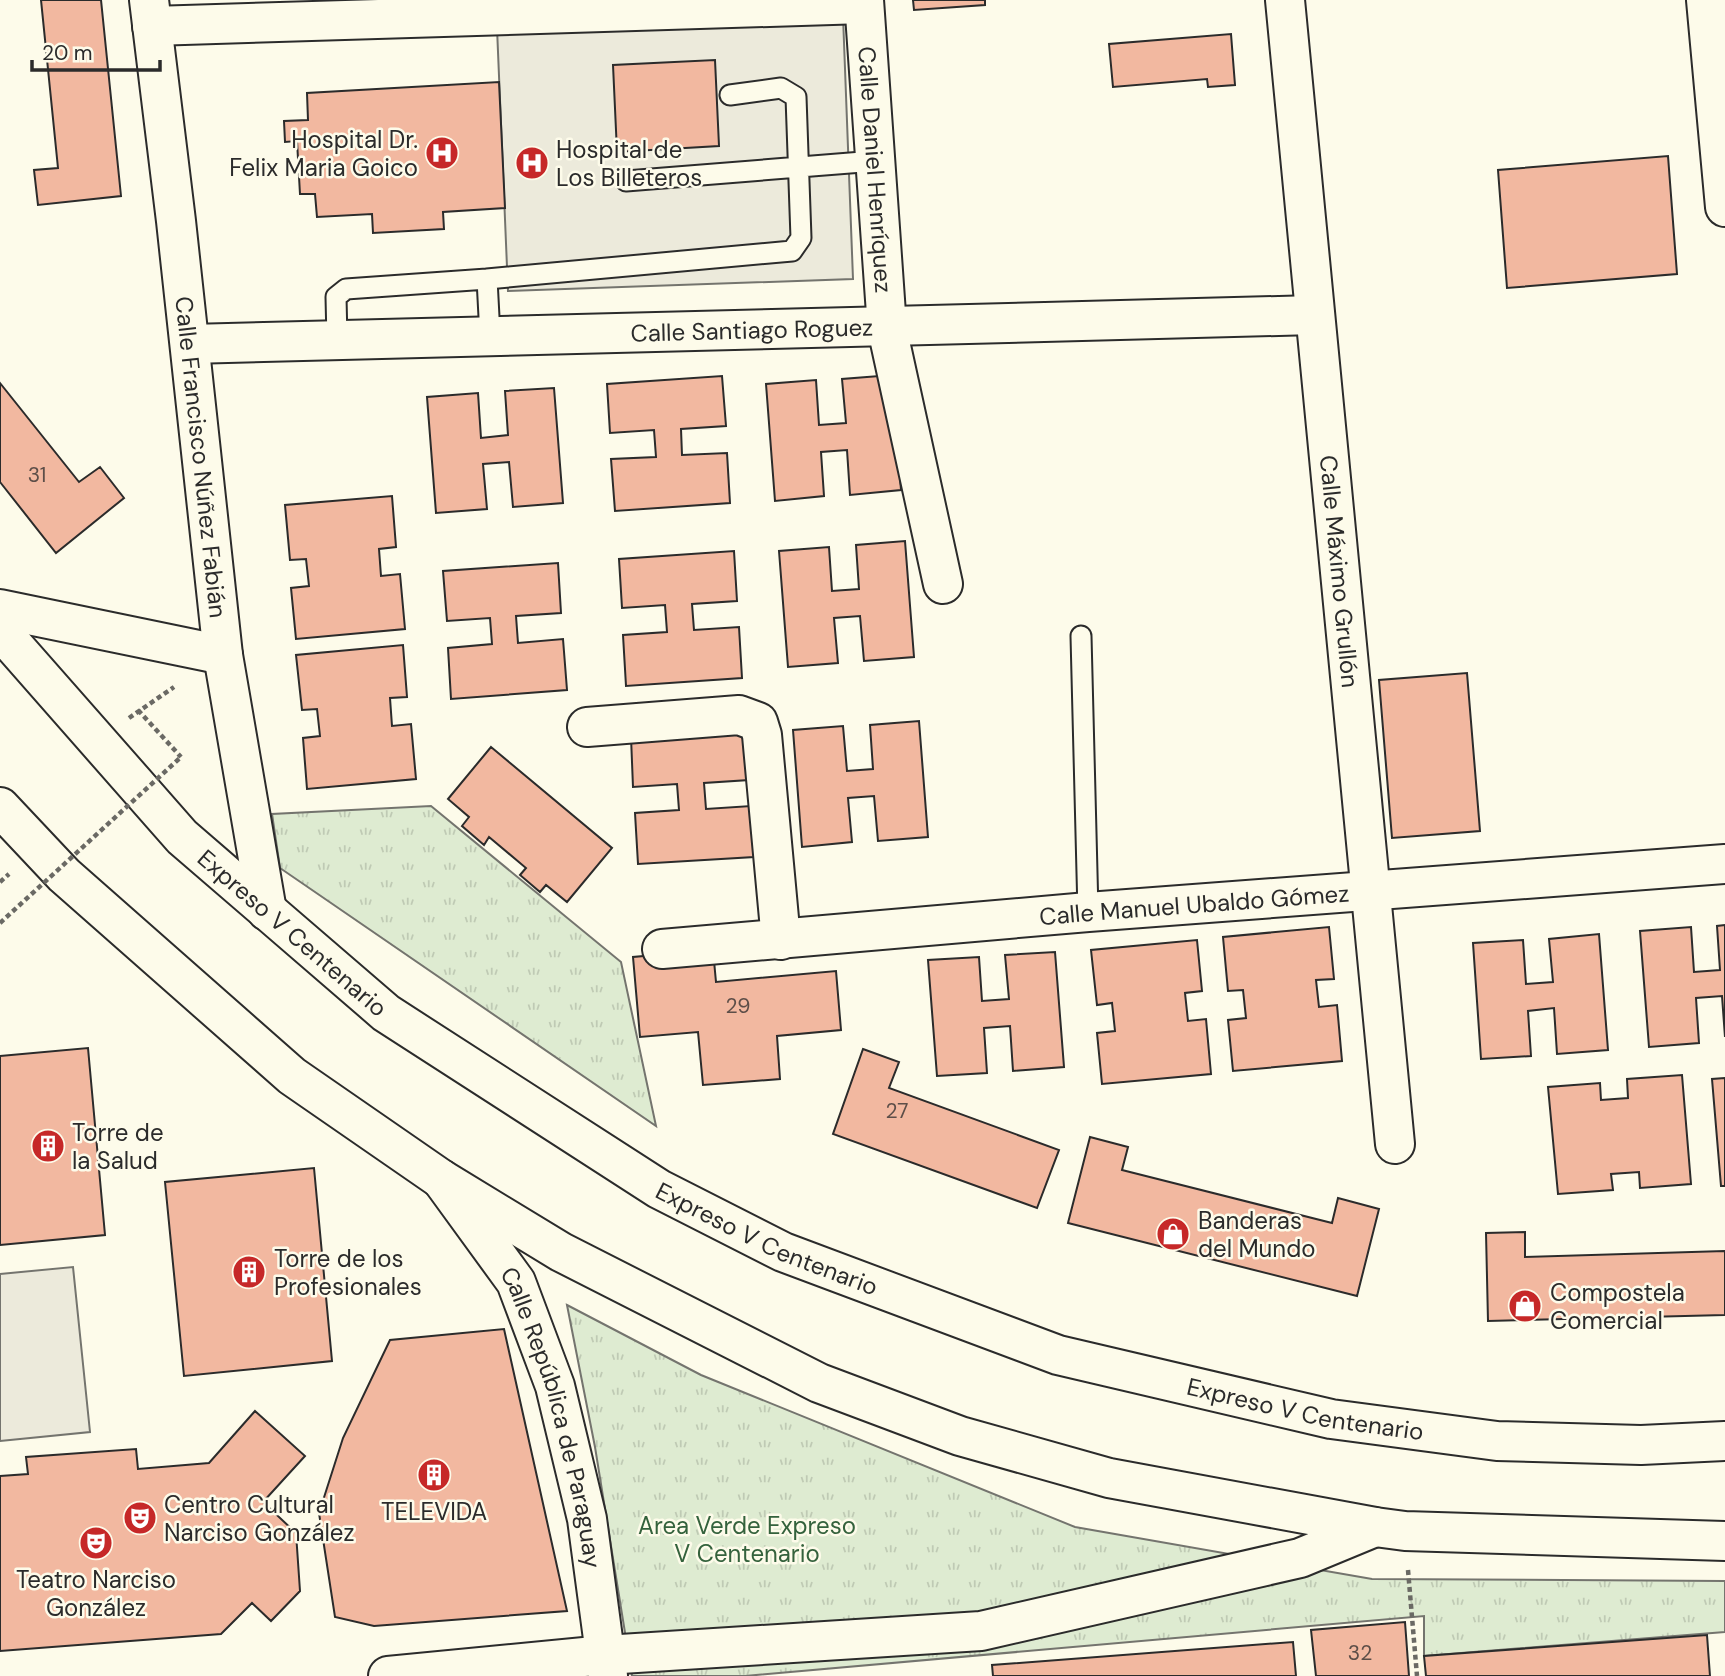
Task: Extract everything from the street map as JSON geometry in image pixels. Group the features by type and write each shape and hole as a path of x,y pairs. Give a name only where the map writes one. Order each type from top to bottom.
{"street":[{"name":"Calle Máximo Grullón","path":"1285,0 1395,1144"},
{"path":"1706,0 1725,208"},
{"path":"150,13 864,2"},
{"name":"Calle Daniel Henríquez","path":"864,2 887,328 943,584"},
{"name":"Calle Francisco Núñez Fabián","path":"150,13 190,344 223,655 267,911"},
{"name":"Calle Santiago Roguez","path":"190,344 1314,315"},
{"path":"0,610 223,655"},
{"name":"Expreso V Centenario","path":"0,630 182,837 386,1013 659,1189 783,1252 1058,1354 1331,1419 1485,1440 1641,1445 1725,1441"},
{"path":"587,727 739,715 758,722 762,736 781,940"},
{"path":"0,807 64,875 292,1076 441,1179 561,1252 806,1377 947,1431 1109,1478 1390,1529 1725,1541"},
{"name":"Calle Manuel Ubaldo Gómez","path":"662,949 1371,889 1725,864"},
{"name":"Calle República de Paraguay","path":"441,1179 516,1282 555,1386 587,1519 607,1666"},
{"path":"388,1676 607,1666 981,1631 1300,1558 1390,1529"}],"lane":[{"path":"337,340 336,297 346,289 792,251 801,238 796,97 781,88 730,95"},
{"path":"626,181 875,161"},
{"path":"487,279 490,337"},
{"path":"1081,636 1088,912"}],"path":[{"path":"99,743 138,710 223,655"},
{"path":"0,923 181,757 138,710"},
{"path":"1390,1529 1417,1676"}],"green space":[{"path":"431,806 621,962 656,1126 280,868 272,814"},
{"name":"Area Verde Expreso V Centenario","path":"567,1305 701,1375 1075,1527 1372,1579 1725,1581 1725,1632 1424,1656 1424,1616 745,1676 632,1676 595,1447"}],"shaded area":[{"path":"843,16 853,279 508,291 497,28"},
{"path":"73,1267 90,1432 0,1441 0,1274"}],"building":[{"path":"41,0 101,0 121,196 38,205 34,170 58,168"},
{"path":"913,0 985,0 985,5 914,10"},
{"path":"1231,34 1235,85 1208,87 1207,79 1113,87 1109,44"},
{"path":"715,60 719,146 617,152 613,65"},
{"path":"499,82 505,208 443,212 444,229 373,233 372,214 317,217 315,194 300,194 297,141 285,142 284,121 308,120 307,93"},
{"path":"1668,156 1677,274 1507,288 1498,170"},
{"path":"892,375 901,490 850,495 847,450 821,452 824,496 775,501 766,384 816,380 819,425 846,423 842,379"},
{"path":"722,376 726,426 681,429 682,455 727,453 730,503 615,511 611,459 656,457 654,430 610,433 607,384"},
{"path":"0,383 79,482 100,467 124,498 56,553 0,482"},
{"path":"554,388 563,503 513,507 509,462 483,464 487,509 436,513 427,397 478,393 481,438 508,435 505,391"},
{"path":"392,496 396,547 379,549 381,576 400,574 405,629 296,639 291,588 309,586 306,559 290,560 285,505"},
{"path":"905,541 914,657 864,661 860,616 834,618 838,663 788,667 779,551 829,547 832,591 859,589 856,545"},
{"path":"734,551 737,601 692,604 694,630 739,627 742,678 626,686 623,635 667,632 665,605 622,608 619,559"},
{"path":"558,563 561,613 516,616 518,643 563,639 567,690 451,699 448,648 492,644 490,618 447,621 443,571"},
{"path":"403,645 407,697 390,698 392,726 411,724 416,779 307,789 303,738 320,736 317,709 302,710 296,655"},
{"path":"1467,673 1480,831 1392,838 1379,680"},
{"path":"919,721 928,837 878,841 874,796 848,798 852,842 802,847 793,730 843,726 847,771 873,769 870,725"},
{"path":"745,729 749,780 704,783 706,809 751,806 754,857 638,864 635,813 679,810 677,784 633,787 631,737"},
{"path":"491,747 612,848 567,902 546,885 540,892 520,875 526,868 489,837 484,845 462,826 469,817 448,799"},
{"path":"1725,925 1725,1037 1722,996 1696,998 1699,1043 1649,1047 1640,931 1691,927 1694,972 1720,970 1717,926"},
{"path":"1329,927 1334,979 1316,980 1319,1007 1337,1005 1342,1061 1233,1071 1228,1020 1246,1018 1243,990 1228,991 1223,937"},
{"path":"1599,934 1608,1050 1557,1054 1554,1008 1528,1011 1531,1056 1481,1059 1473,943 1523,940 1526,984 1553,982 1549,939"},
{"path":"1197,940 1202,991 1185,993 1188,1021 1206,1019 1211,1074 1102,1084 1097,1033 1115,1031 1112,1003 1097,1005 1091,950"},
{"path":"713,950 716,982 836,971 841,1030 777,1036 780,1079 703,1085 698,1032 640,1037 633,957"},
{"path":"1055,952 1064,1067 1013,1071 1010,1026 984,1028 987,1073 937,1076 928,960 979,957 982,1001 1009,999 1005,955"},
{"name":"Torre de la Salud","path":"88,1048 105,1235 0,1245 0,1056"},
{"path":"863,1049 899,1062 889,1088 1059,1150 1037,1208 833,1134"},
{"path":"1682,1075 1691,1184 1640,1188 1639,1172 1611,1174 1613,1190 1558,1194 1548,1087 1600,1083 1601,1100 1628,1098 1627,1079"},
{"path":"1725,1078 1725,1186 1721,1186 1712,1079"},
{"path":"1090,1137 1128,1147 1122,1170 1332,1223 1338,1198 1379,1209 1357,1296 1068,1223"},
{"name":"Torre de los Profesionales","path":"314,1168 332,1361 184,1376 165,1182"},
{"path":"1525,1232 1525,1257 1725,1251 1725,1315 1488,1321 1486,1233"},
{"name":"TELEVIDA","path":"504,1329 567,1611 374,1626 335,1617 319,1513 343,1438 390,1340"},
{"name":"Centro Cultural Narciso González","path":"255,1411 305,1456 263,1502 296,1533 300,1591 271,1621 252,1603 221,1634 0,1651 0,1476 28,1474 26,1457 136,1449 138,1469 209,1463"},
{"path":"1405,1622 1409,1676 1316,1676 1311,1630"},
{"path":"1707,1635 1710,1676 1426,1676 1424,1656"},
{"path":"1293,1642 1296,1676 993,1676 992,1665"}],"place":[{"name":"Hospital Dr. Felix Maria Goico","path":"442,153"},
{"name":"Hospital de Los Billeteros","path":"532,163"},
{"name":"Torre de la Salud","path":"48,1146"},
{"name":"Banderas del Mundo","path":"1173,1234"},
{"name":"Torre de los Profesionales","path":"249,1272"},
{"name":"Compostela Comercial","path":"1525,1306"},
{"name":"TELEVIDA","path":"434,1475"},
{"name":"Centro Cultural Narciso González","path":"140,1518"},
{"name":"Teatro Narciso González","path":"96,1543"}]}
